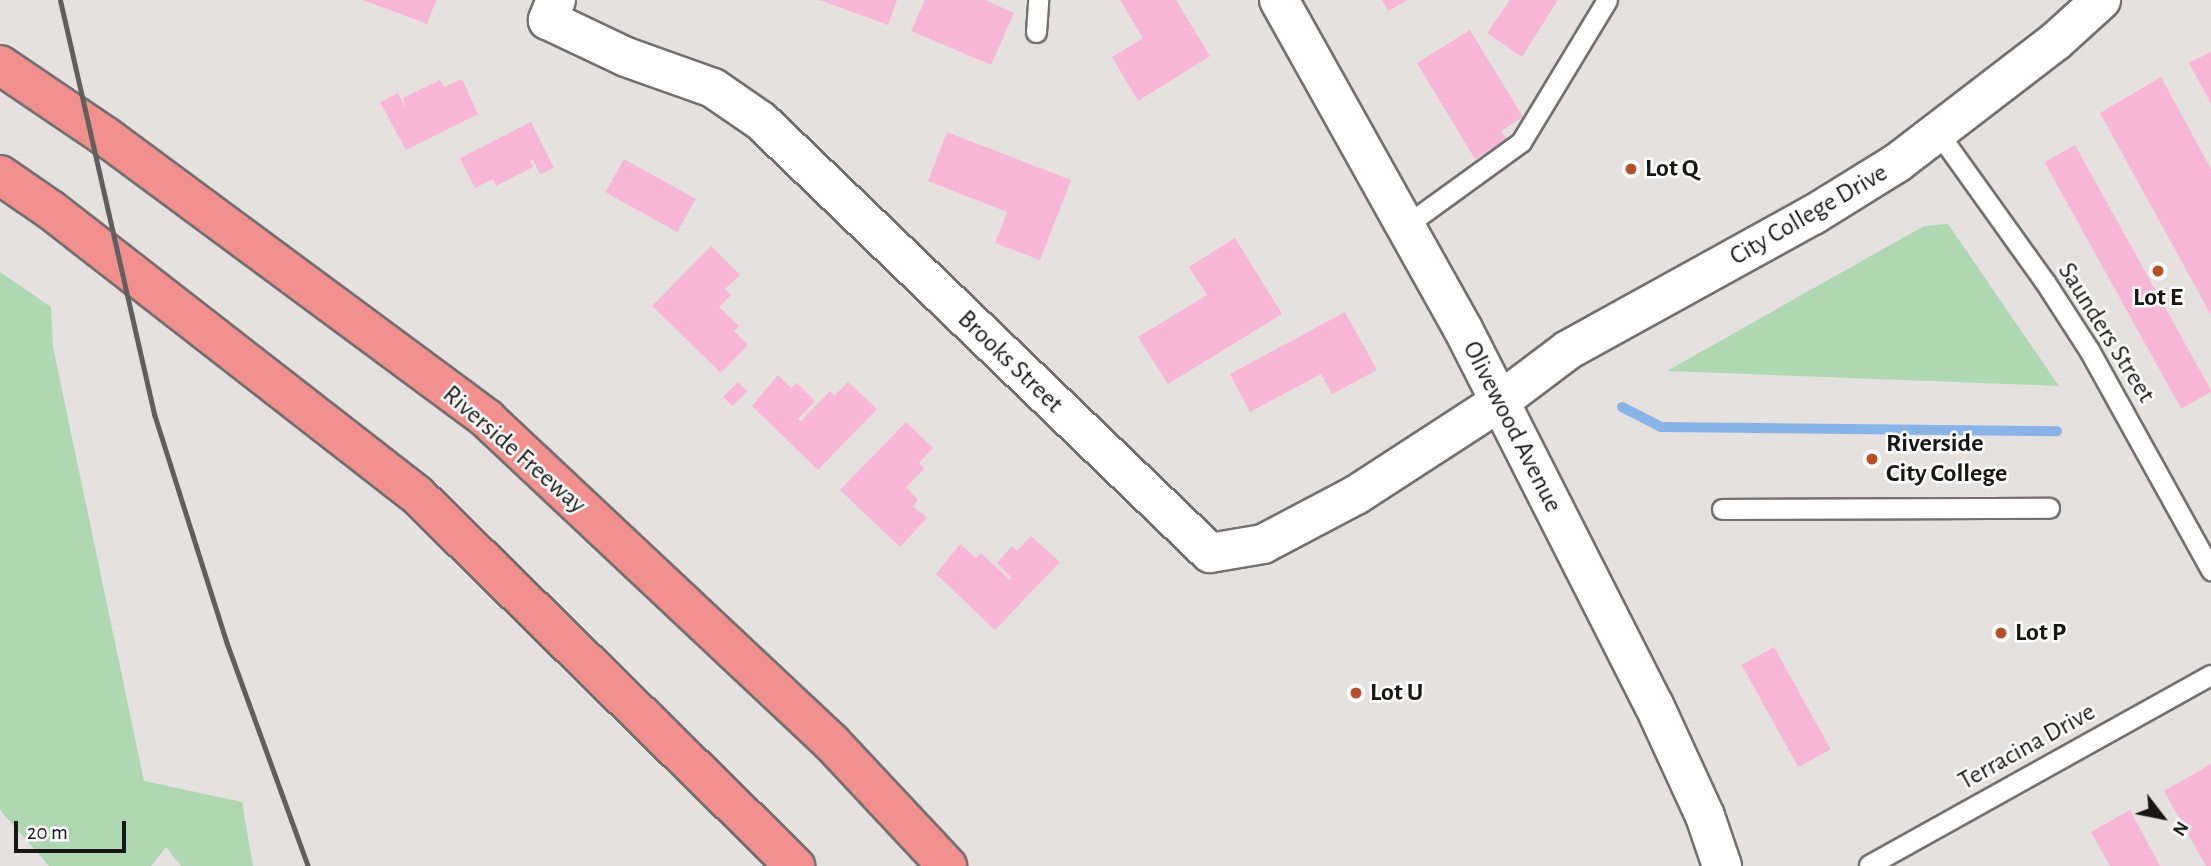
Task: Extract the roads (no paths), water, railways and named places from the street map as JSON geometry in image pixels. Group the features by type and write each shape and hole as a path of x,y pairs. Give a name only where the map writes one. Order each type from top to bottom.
{"highway":[{"name":"Riverside Freeway","path":"0,65 105,136 487,419 831,742 947,866"},
{"path":"0,175 51,210 417,495 795,866"}],"street":[{"name":"Brooks Street","path":"556,0 548,20 626,57 713,88 761,121 1210,553 1263,544 1356,495 1499,402"},
{"name":"Olivewood Avenue","path":"1279,0 1463,329 1654,705 1705,816 1722,866"},
{"name":"City College Drive","path":"1499,402 1568,350 1813,215 1939,134 2056,41 2101,0"}],"lane":[{"path":"1037,32 1038,0"},
{"path":"1405,226 1521,142 1607,0"},
{"name":"Saunders Street","path":"1939,134 2045,282 2089,350 2211,570"},
{"path":"1722,509 2049,508"},
{"name":"Terracina Drive","path":"1869,865 2211,675"}],"waterway":[{"path":"1622,407 1661,427 2057,431"}],"railway":[{"path":"60,0 154,414 227,644 308,866"}],"place":[{"name":"Lot Q","path":"1631,169"},
{"name":"Lot E","path":"2158,271"},
{"name":"Riverside City College","path":"1872,459"},
{"name":"Lot P","path":"2001,633"},
{"name":"Lot U","path":"1356,693"}]}
